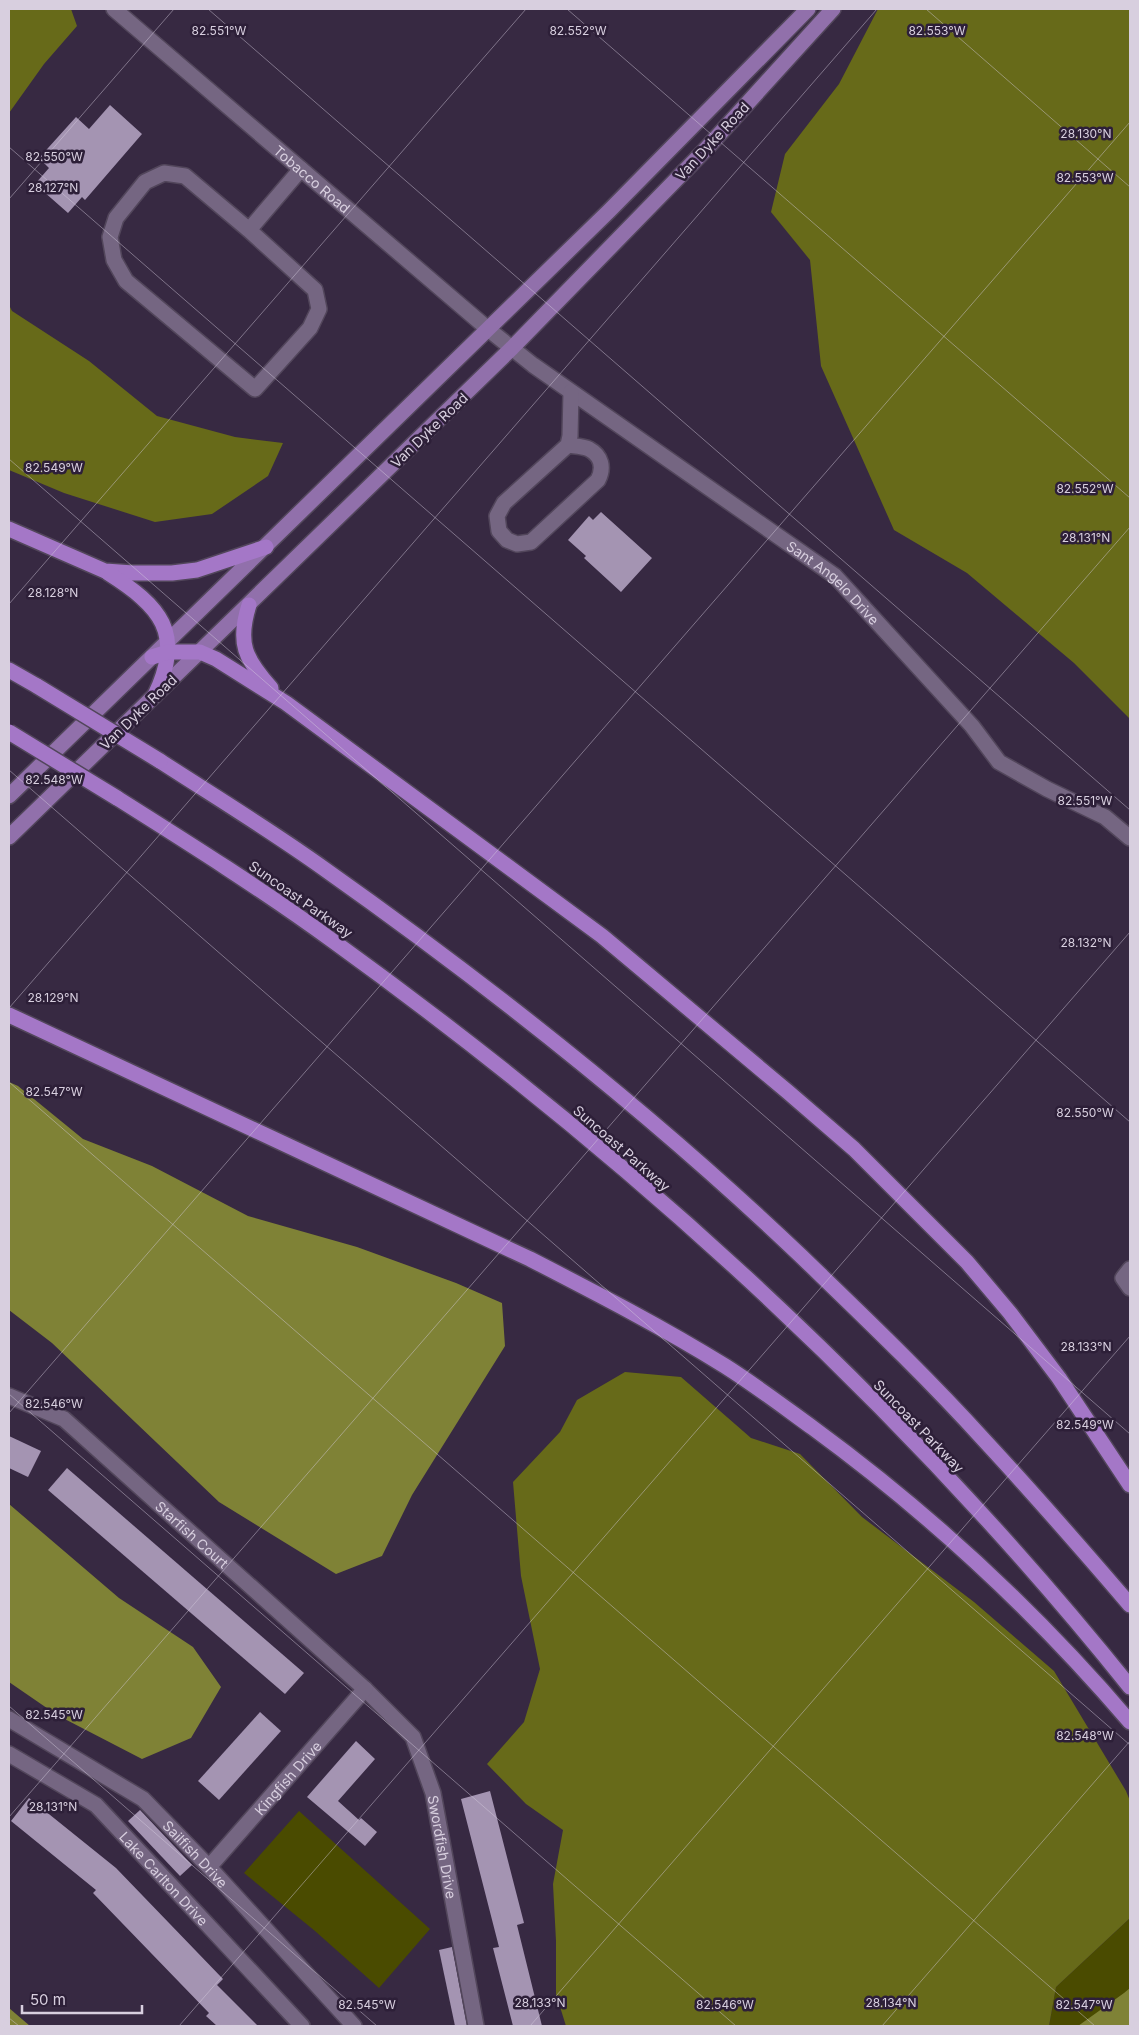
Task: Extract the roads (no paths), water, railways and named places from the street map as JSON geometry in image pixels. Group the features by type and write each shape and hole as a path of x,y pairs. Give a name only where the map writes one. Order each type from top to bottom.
{"highway":[{"path":"9,529 105,571 131,588 149,603 162,621 168,647 162,681 154,696"},
{"path":"105,571 162,573 197,570 266,546"},
{"path":"250,605 243,632 246,654 257,672 286,703"},
{"path":"152,657 168,647 200,652 216,659 286,703 602,936 854,1149 954,1248 1010,1313 1059,1378 1130,1485"},
{"path":"9,670 160,761 322,867 515,1011 624,1099 697,1162 799,1255 956,1411 1048,1511 1130,1605"},
{"name":"Suncoast Parkway","path":"9,732 223,865 331,939 442,1022 561,1116 673,1213 781,1312 898,1425 1088,1635 1130,1687"},
{"path":"9,1015 530,1259 614,1302 726,1367 898,1492 948,1536 1048,1632 1130,1722"}],"main road":[{"name":"Van Dyke Road","path":"168,647 266,546 650,170 808,9"},
{"name":"Van Dyke Road","path":"9,837 250,605 512,348 698,157 833,9"},
{"path":"9,796 152,657"}],"street":[{"name":"Tobacco Road","path":"114,9 512,348"},
{"path":"249,230 301,169"},
{"path":"164,173 185,176 249,230 315,290 318,309 310,328 255,389 126,281 114,260 110,237 116,218 145,182 164,173"},
{"name":"Sant Angelo Drive","path":"512,348 571,392 835,576 972,726 999,762 1047,790 1105,817 1130,838"},
{"path":"568,445 589,449 601,461 603,471 598,480 531,542 517,544 507,540 499,531 498,516 504,503 568,445 571,392"},
{"path":"1130,1269 1123,1278 1130,1288"},
{"name":"Starfish Court","path":"9,1396 64,1419 365,1689"},
{"name":"Kingfish Drive","path":"209,1867 365,1689"},
{"name":"Swordfish Drive","path":"365,1689 413,1737 433,1794 476,2026"},
{"name":"Sailfish Drive","path":"9,1719 144,1798 354,2026"},
{"name":"Lake Carlton Drive","path":"9,1754 96,1805 302,2026"}]}
